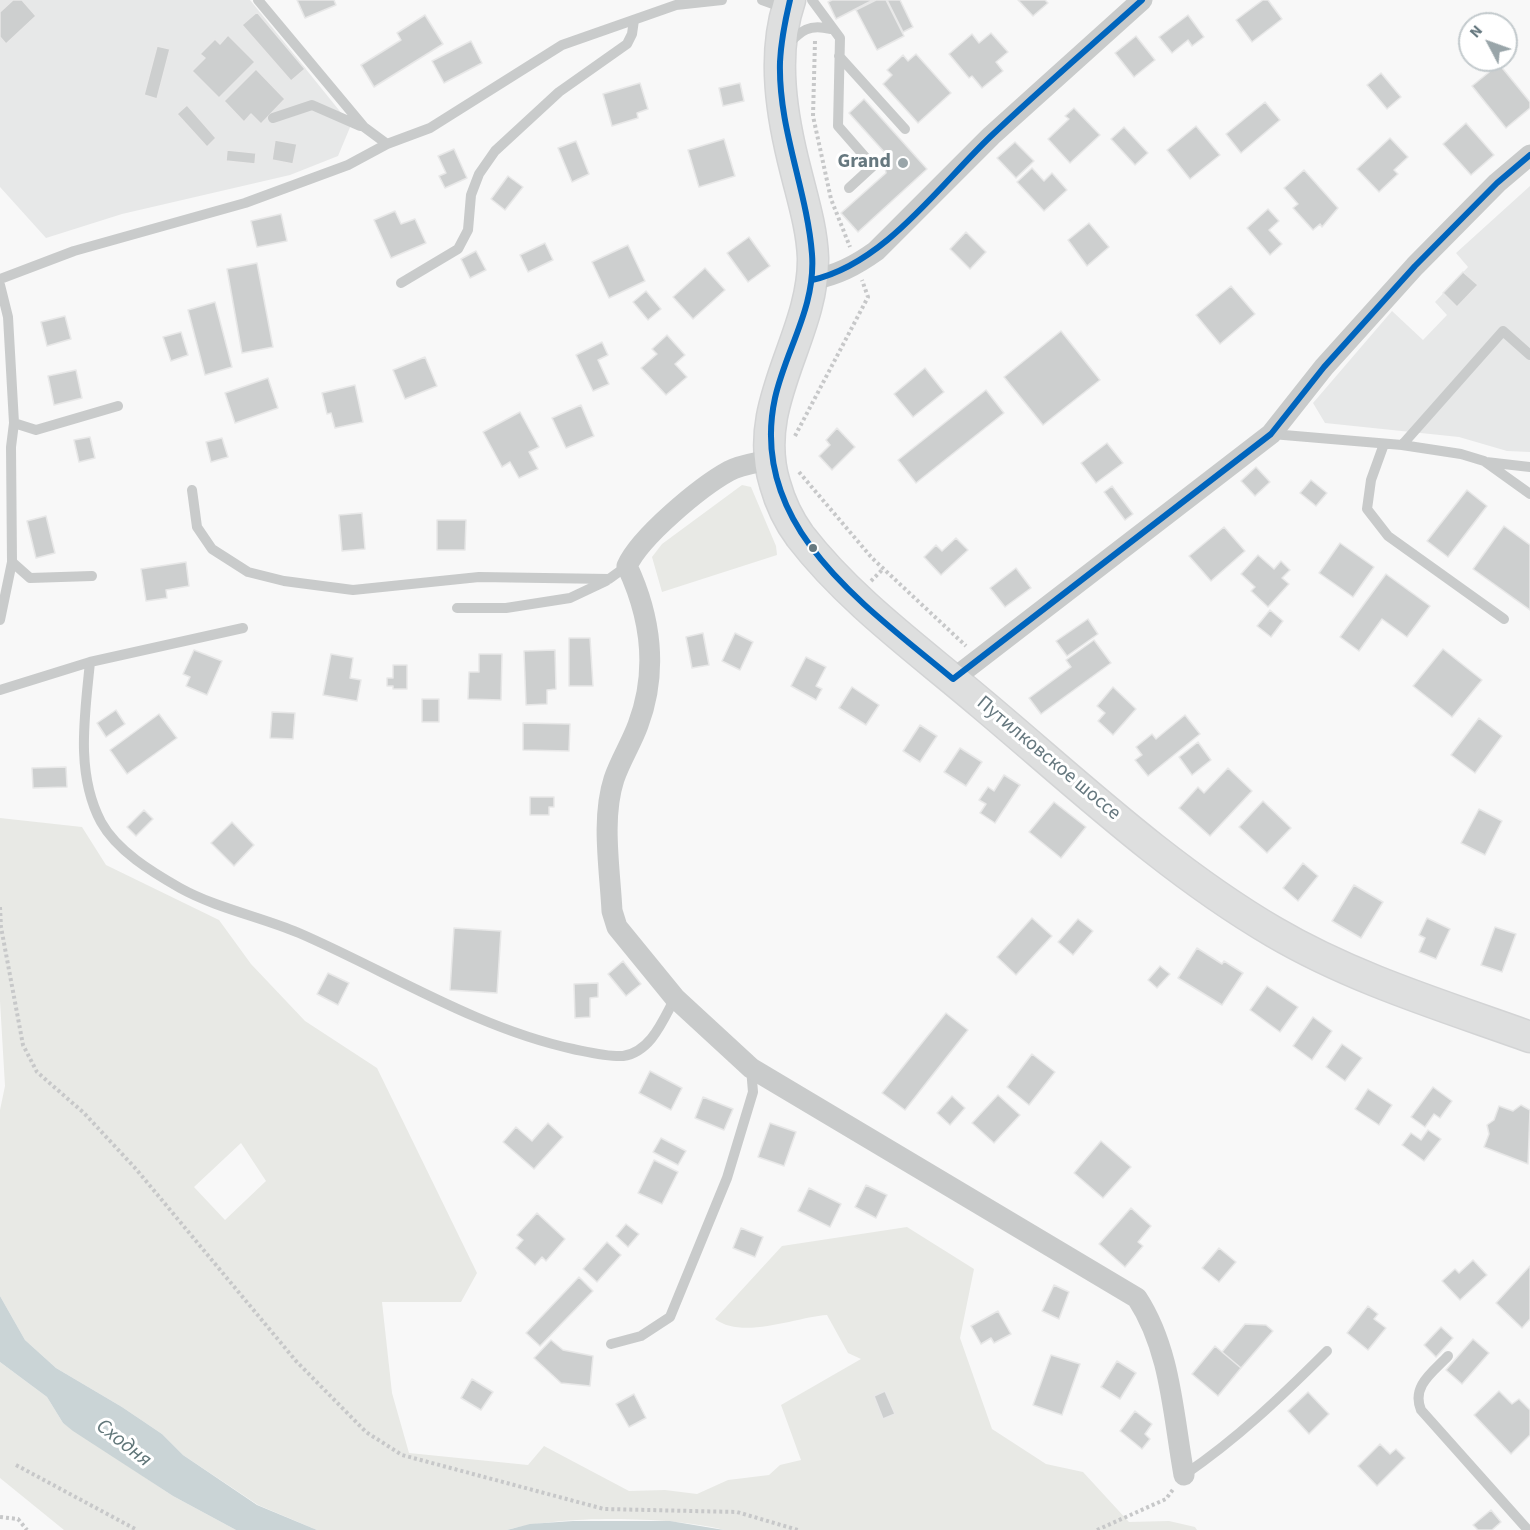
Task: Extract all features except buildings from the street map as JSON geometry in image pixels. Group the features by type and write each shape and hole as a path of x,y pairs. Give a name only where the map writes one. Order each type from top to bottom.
{"main road":[{"name":"Путилковское шоссе","path":"788,2 781,52 783,107 810,228 812,280 801,322 773,402 769,430 769,460 785,510 798,534 857,597 1208,890 1276,933 1336,964 1392,988 1530,1037"}],"street":[{"path":"812,280 834,276 857,265 876,250 991,136 1142,0"},
{"path":"953,679 1271,434 1324,367 1415,266 1497,183 1530,155"},
{"path":"769,460 730,470 690,498 633,554 627,566 644,608 651,646 647,698 638,726 613,780 609,807 612,911 623,936 675,998 751,1068 1137,1298 1148,1316 1166,1366 1184,1475"}],"lane":[{"path":"258,0 364,127"},
{"path":"0,279 74,251 245,204 348,165 387,144 430,128 562,45 676,5 722,0"},
{"path":"788,2 830,28 840,38 838,126 873,166 849,188"},
{"path":"401,283 458,249 468,230 471,195 495,151 559,92 627,44 634,20"},
{"path":"781,52 807,28 816,25 830,28"},
{"path":"839,56 905,129"},
{"path":"273,118 312,105 364,127 387,144"},
{"path":"0,285 8,317 14,423 11,447 12,562 0,620"},
{"path":"1402,445 1503,331 1530,355"},
{"path":"14,423 36,430 117,406"},
{"path":"1271,434 1402,445 1461,454 1484,461 1530,467"},
{"path":"1384,444 1371,480 1367,509 1388,536 1504,619"},
{"path":"1484,461 1530,494"},
{"path":"192,490 197,527 212,549 248,572 284,580 353,590 479,577 609,579"},
{"path":"12,562 30,578 92,576"},
{"path":"457,608 506,608 570,598 609,579 627,566"},
{"path":"0,690 90,662 243,628"},
{"path":"90,662 84,731 87,781 102,822 125,851 182,889 299,933 427,996 544,1042 622,1056 640,1050 655,1034 675,998"},
{"path":"611,1344 641,1336 670,1317 727,1178 753,1092 751,1068"},
{"path":"1184,1475 1217,1452 1266,1412 1327,1351"},
{"path":"1448,1356 1418,1389 1417,1400 1420,1410 1528,1530"}],"path":[{"path":"795,438 868,297 860,274"},
{"path":"797,471 883,568 979,659"},
{"path":"866,586 883,568"},
{"path":"0,907 0,926 23,1045 37,1072 84,1113 136,1169 296,1361 366,1432 402,1455 604,1509 737,1512 798,1530"},
{"path":"16,1465 137,1530"},
{"path":"1097,1530 1166,1498 1184,1475"},
{"path":"0,1517 18,1519 27,1530"}],"shaded area":[{"path":"0,0 250,0 351,125 338,156 290,175 122,214 46,238 0,187"},
{"path":"1530,186 1530,452 1507,451 1459,437 1325,423 1313,403 1392,311 1423,340 1447,315 1435,302 1468,267 1456,253"},
{"path":"742,485 751,487 776,546 777,555 662,592 652,557 662,544"},
{"path":"0,818 82,827 106,865 219,920 251,964 305,1021 377,1068 477,1273 461,1302 382,1302 392,1393 409,1453 528,1465 544,1446 629,1491 665,1490 697,1494 728,1480 769,1475 780,1465 801,1460 781,1405 861,1359 848,1353 827,1315 770,1326 740,1328 715,1319 782,1246 907,1227 974,1269 960,1338 992,1429 1046,1464 1083,1472 1129,1522 1169,1521 1195,1527 1197,1530 724,1530 674,1522 615,1519 556,1522 507,1530 317,1530 258,1505 183,1455 162,1434 56,1368 25,1340 0,1296 0,1110 5,1086 0,1001","holes":["241,1143 266,1181 225,1220 194,1187"]},
{"path":"0,1362 47,1397 63,1423 173,1496 236,1530 64,1530 0,1478"}],"water":[{"name":"Сходня","path":"0,1296 25,1340 56,1368 162,1434 183,1455 257,1505 317,1530 236,1530 173,1496 73,1431 63,1423 47,1397 0,1362"},
{"path":"573,1521 670,1521 724,1530 507,1530 530,1524"}],"transit line":[{"path":"790,0 781,46 781,87 783,111 805,206 812,254 812,273 805,310 775,398 771,444 779,486 796,525 821,560 885,623 953,679 1271,434 1324,367 1415,266 1497,183 1530,155"},
{"path":"812,280 838,271 863,258 886,241 1046,85 1142,0"}],"place":[{"name":"Grand","path":"903,163"}]}
